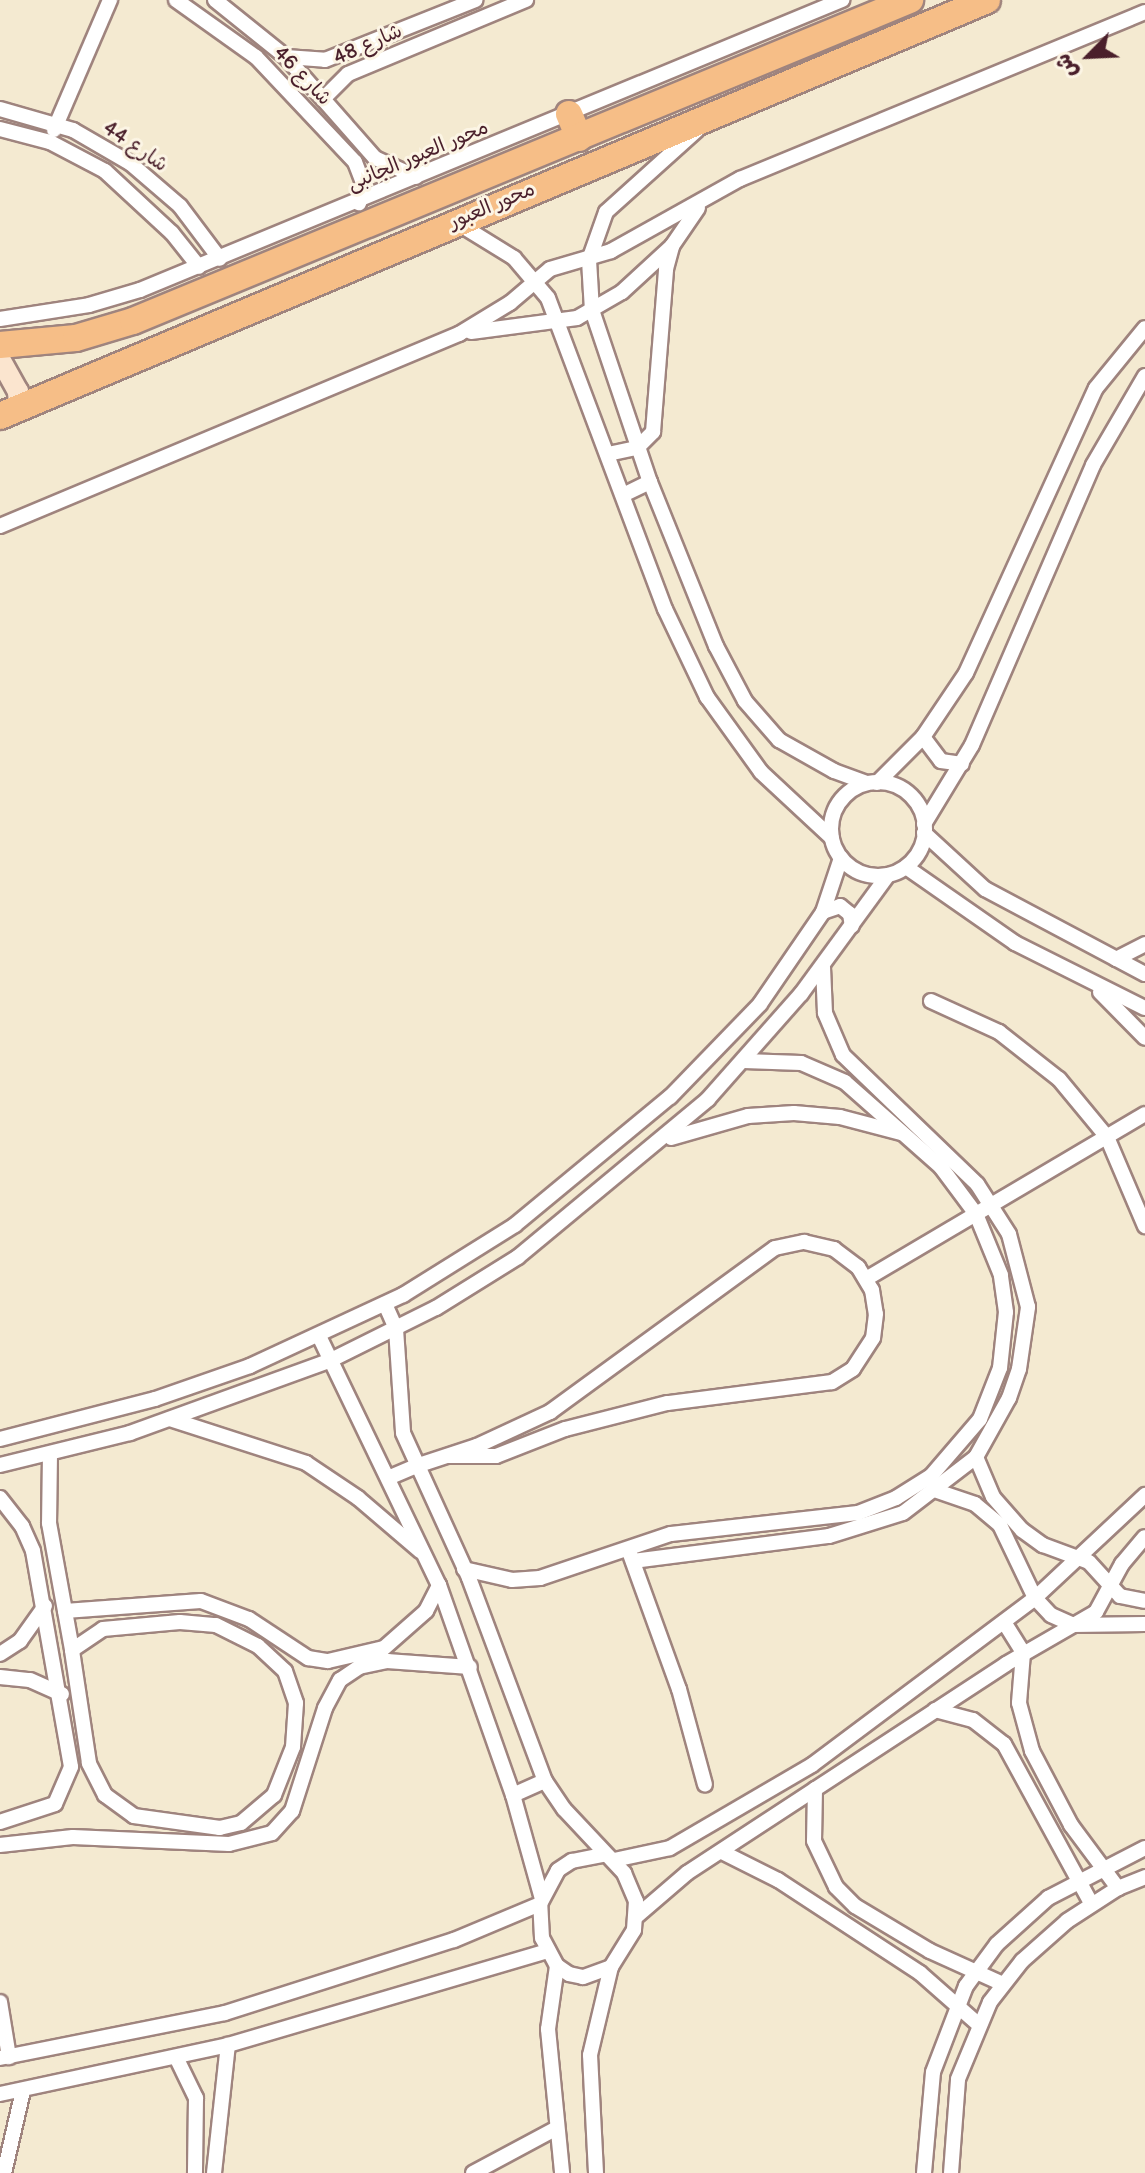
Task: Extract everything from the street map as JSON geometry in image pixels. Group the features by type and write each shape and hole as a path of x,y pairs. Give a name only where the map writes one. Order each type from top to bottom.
{"highway":[{"name":"محور العبور","path":"0,345 76,338 133,321 574,126 910,0"},
{"name":"محور العبور","path":"10,411 987,0"}],"street":[{"path":"50,142 110,0"},
{"name":"شارع 46","path":"176,0 256,57 355,162 364,186 359,203"},
{"name":"شارع 46","path":"215,0 286,57 382,164 416,177"},
{"name":"شارع 48","path":"286,57 325,60 476,0"},
{"name":"شارع 48","path":"323,99 348,74 526,0"},
{"name":"محور العبور الجانبى","path":"0,319 89,305 220,259 416,177 574,126 842,0"},
{"path":"0,526 459,334 559,265 589,260 723,188 1145,12"},
{"name":"شارع 44","path":"0,109 57,124 102,145 156,183 220,259"},
{"path":"720,110 606,212 589,260 592,310 637,448 716,646 757,718 803,755 872,783 896,786 912,797 924,828 985,889 1145,974"},
{"name":"شارع 44","path":"0,129 50,142 105,171 128,190 199,267"},
{"path":"459,334 560,324 592,310 636,280 672,246 693,213 723,188"},
{"path":"455,222 487,237 535,282 560,324 665,609 707,697 761,772 832,838 841,858 862,873 888,875 906,867 918,852 924,828 962,764 1093,465 1145,376"},
{"path":"608,454 637,448 655,424 666,269 672,246"},
{"path":"832,838 838,804 872,783 923,737 980,647 1096,388 1145,328"},
{"path":"0,359 18,391 10,411"},
{"path":"623,495 650,482"},
{"path":"923,737 941,761 962,764"},
{"path":"0,1439 155,1399 319,1336 385,1304 515,1225 670,1097 768,995 823,912 841,858"},
{"path":"906,867 992,928 1088,981 1145,1008"},
{"path":"0,1465 50,1454 169,1419 329,1361 396,1329 518,1257 660,1143 744,1061 823,966 888,875"},
{"path":"823,912 840,906 850,914 852,926"},
{"path":"1116,959 1145,944"},
{"path":"633,1561 857,1531 882,1524 937,1491 976,1457 1009,1398 1028,1307 1017,1252 993,1202 843,1055 825,1013 823,966"},
{"path":"1088,981 1145,1038"},
{"path":"931,1001 977,1020 1031,1054 1077,1097 1107,1137 1145,1226"},
{"path":"464,1569 512,1580 540,1578 627,1546 700,1528 858,1513 905,1493 946,1462 988,1403 1004,1349 1003,1284 976,1214 941,1167 907,1135 831,1074 787,1060 744,1061"},
{"path":"660,1143 728,1121 794,1113 851,1119 907,1135"},
{"path":"866,1279 1145,1114"},
{"path":"388,1478 516,1430 572,1399 775,1248 804,1242 834,1249 866,1279 875,1302 873,1338 853,1369 832,1382 667,1403 565,1429 496,1456 448,1456"},
{"path":"385,1304 396,1329 398,1409 416,1466 464,1569 545,1781 631,1886 637,1916 629,1944 611,1967 590,2055 596,2173"},
{"path":"319,1336 439,1585 470,1667 513,1795 541,1902 548,1951 557,1966 583,1977 611,1967"},
{"path":"169,1419 306,1463 358,1498 425,1555"},
{"path":"50,1454 49,1523 89,1763 105,1795 134,1816 199,1826 241,1823 274,1795 293,1747 298,1721 285,1671 258,1646 216,1625 122,1625 86,1637 72,1650"},
{"path":"976,1457 993,1497 1011,1520 1043,1545 1078,1557 1097,1570 1110,1590 1145,1601"},
{"path":"937,1491 975,1504 1000,1525 1035,1598 1073,1625 1145,1624"},
{"path":"0,2002 4,2058 225,2013 454,1940 541,1902 558,1870 572,1861 670,1848 812,1765 1035,1598 1078,1557 1108,1535 1145,1495"},
{"path":"0,1498 22,1526 33,1551 62,1694 71,1767 64,1793 43,1812 0,1822"},
{"path":"1108,1535 1130,1553"},
{"path":"637,1916 685,1874 1023,1653 1096,1612 1130,1553 1145,1537"},
{"path":"627,1546 679,1689 705,1785"},
{"path":"285,1671 308,1658 348,1658 384,1648 417,1622 439,1585"},
{"path":"65,1611 201,1601 249,1619 308,1658"},
{"path":"0,1654 20,1641 45,1606"},
{"path":"1004,1622 1023,1653 1019,1703 1032,1751 1071,1825 1118,1888"},
{"path":"0,1845 73,1837 195,1844 254,1840 272,1833 292,1811 325,1708 340,1680 359,1667 387,1661 470,1667"},
{"path":"0,1677 30,1680 62,1694"},
{"path":"935,1710 973,1720 1004,1744 1091,1903"},
{"path":"513,1795 545,1781"},
{"path":"815,1789 814,1841 836,1887 855,1906 975,1973 1003,1984"},
{"path":"924,2173 926,2109 956,2002 975,1973 1021,1919 1079,1879 1145,1848"},
{"path":"722,1852 804,1897 956,2002 977,2023"},
{"path":"951,2173 952,2109 977,2023 1003,1984 1044,1940 1091,1903 1145,1877"},
{"path":"0,2094 228,2045 548,1951"},
{"path":"557,1966 548,2029 562,2173"},
{"path":"214,2173 228,2045"},
{"path":"176,2057 196,2098 195,2173"},
{"path":"4,2173 23,2091"},
{"path":"473,2173 557,2128"}]}
